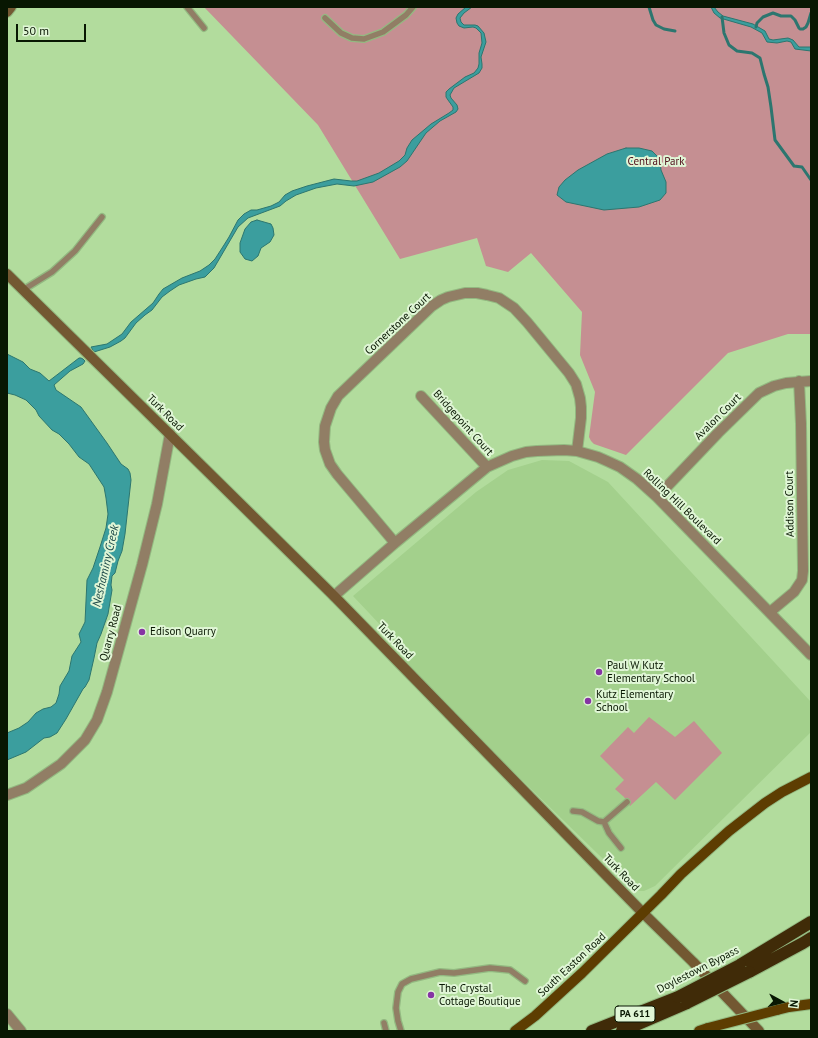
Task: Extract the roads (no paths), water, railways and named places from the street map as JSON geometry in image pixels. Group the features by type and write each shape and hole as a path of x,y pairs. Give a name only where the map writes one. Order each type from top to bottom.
{"highway":[{"name":"Doylestown Bypass","path":"745,968 811,922"},
{"name":"Doylestown Bypass","path":"622,1031 745,968 811,938"},
{"name":"Doylestown Bypass","path":"592,1031 683,1000"}],"main road":[{"name":"South Easton Road","path":"515,1031 535,1016 582,973 681,874 729,831 765,803 782,792 811,777"},
{"path":"704,1030 777,1010 811,1004"}],"street":[{"path":"7,12 11,7"},
{"name":"Turk Road","path":"7,274 334,596 759,1031"},
{"name":"Cornerstone Court","path":"395,543 330,464 325,450 325,428 329,412 338,396 433,305 441,300 465,293 477,293 499,298 514,308 569,373 576,384 581,407 577,450"},
{"name":"Addison Court","path":"770,612 794,592 802,580 801,424 799,381"},
{"name":"Avalon Court","path":"657,497 759,393 774,386 786,383 811,381"},
{"name":"Bridgepoint Court","path":"421,396 487,467"},
{"name":"Quarry Road","path":"7,794 26,788 61,764 85,740 97,720 107,692 142,565 157,504 170,434"},
{"name":"Rolling Hill Boulevard","path":"334,596 487,467 512,456 526,452 577,450 598,457 620,467 637,479 657,497 811,655"},
{"path":"7,1014 21,1031"}],"lane":[{"path":"187,7 204,28"},
{"path":"325,18 341,33 352,38 364,39 383,32 406,15 413,7"},
{"path":"23,290 52,272 75,252 102,217"},
{"path":"604,822 627,802"},
{"path":"573,810 582,812 598,821 604,822"},
{"path":"604,822 609,832 622,848"},
{"path":"401,1031 396,1008 398,992 402,984 411,979 440,972 454,973 490,968 510,970 525,981"},
{"path":"384,1023 386,1031"}],"water":[{"path":"466,7 472,7 460,18 461,22 464,25 478,26 484,33 486,42 481,57 482,68 479,73 454,88 450,95 458,109 426,133 407,161 400,167 373,182 354,186 337,184 316,188 296,195 280,206 248,218 238,227 214,268 205,277 179,285 170,291 162,297 152,310 136,323 125,338 110,347 94,352 91,347 107,344 122,334 131,322 153,303 163,289 209,265 215,259 238,220 244,214 251,210 271,206 279,202 285,195 292,191 334,179 357,181 379,173 399,161 405,155 412,140 431,124 453,110 453,107 446,97 446,92 465,77 474,73 478,68 479,53 482,43 481,33 473,27 464,28 459,26 456,18 458,14"},
{"path":"711,7 714,7 723,16 753,24 765,31 769,39 773,40 788,38 793,40 799,47 811,47 811,51 795,49 791,42 787,41 777,43 767,42 762,33 751,27 720,18 714,13"},
{"path":"626,148 639,148 652,151 660,159 661,170 666,182 666,193 660,200 639,207 604,210 566,202 557,195 559,187 565,180 578,170 607,154"},
{"path":"257,220 271,224 274,235 270,242 261,248 258,256 252,261 245,259 240,252 240,243 245,229 251,222"},
{"name":"Neshaminy Creek","path":"7,354 23,362 30,369 40,373 49,381 79,358 85,361 83,364 70,371 54,385 56,390 81,407 121,464 128,469 131,480 122,551 115,573 112,576 112,590 108,614 97,643 89,680 57,733 50,737 44,738 26,752 7,760 7,733 19,728 28,722 36,713 51,707 56,703 60,686 69,671 72,656 81,642 79,634 85,622 87,580 100,547 106,528 108,514 104,487 89,464 79,457 59,434 52,430 26,400 7,393"}],"waterway":[{"path":"649,7 656,25 664,29 675,31"},
{"path":"756,27 757,23 763,17 773,13 781,16 791,16 799,28 803,29 806,27 811,13"},
{"path":"722,17 724,33 729,45 737,51 752,53 760,58 768,87 775,140 794,166 802,167 811,180"}],"place":[{"name":"Edison Quarry","path":"142,632"},
{"name":"Paul W Kutz Elementary School","path":"599,672"},
{"name":"Kutz Elementary School","path":"588,701"},
{"name":"The Crystal Cottage Boutique","path":"431,995"}],"park label":[{"name":"Central Park","path":"656,162"}]}
